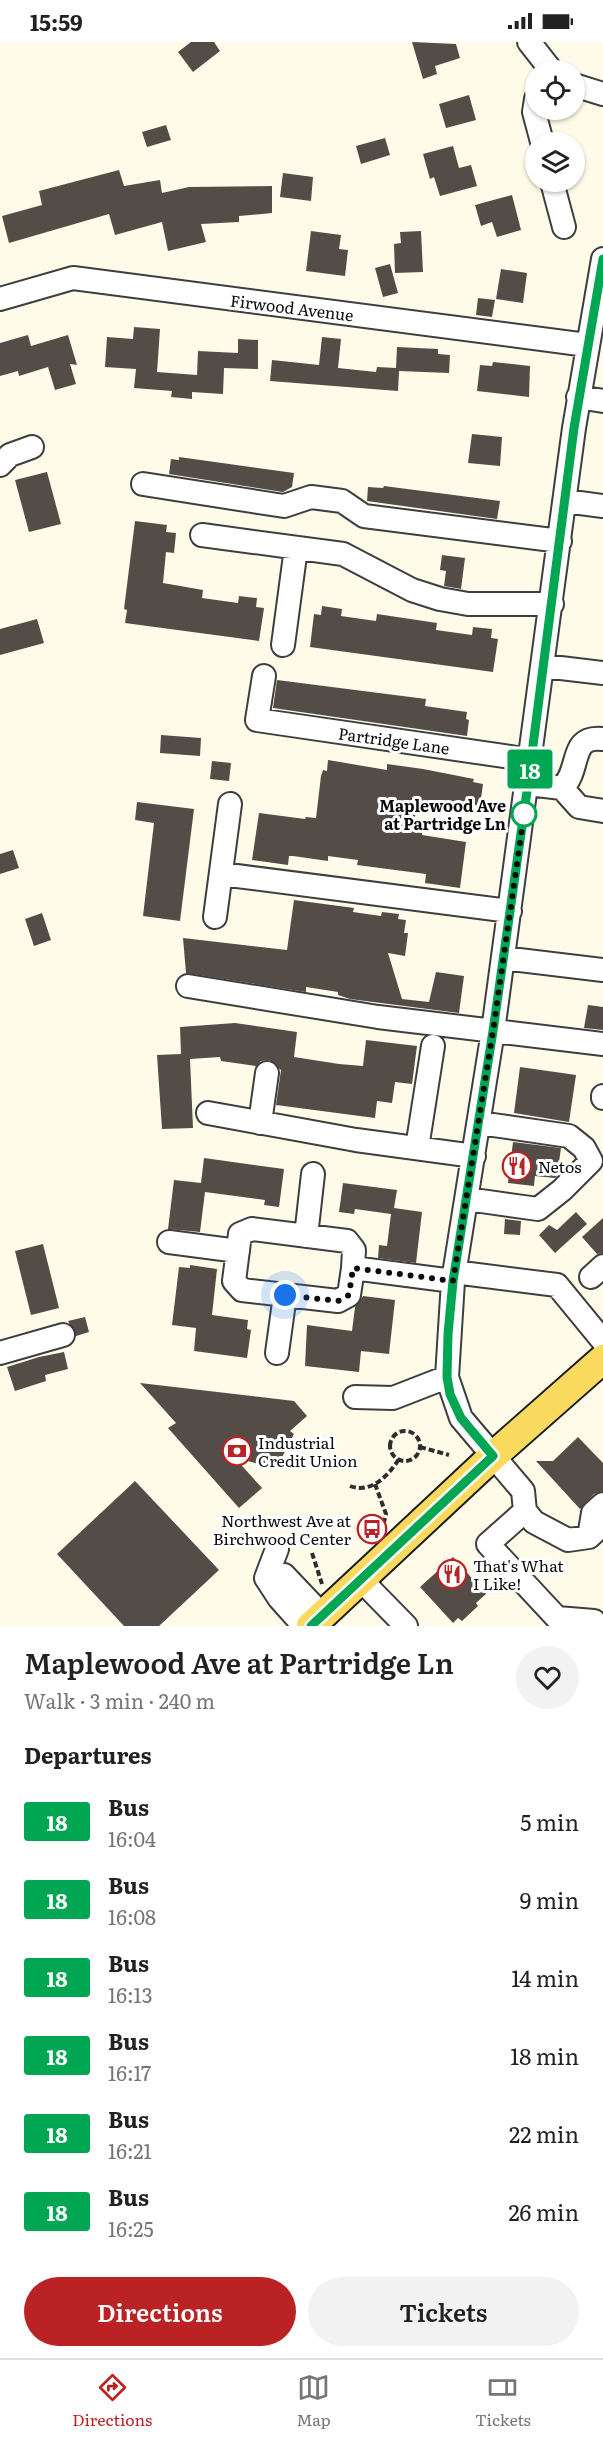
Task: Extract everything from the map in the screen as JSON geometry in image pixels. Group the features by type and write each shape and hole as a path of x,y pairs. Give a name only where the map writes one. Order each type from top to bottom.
{"main road":[{"path":"312,1622 603,1359"}],"street":[{"path":"529,42 543,60"},
{"path":"585,88 603,94"},
{"path":"555,192 564,227"},
{"path":"603,260 578,397 528,784 493,1031 454,1277 447,1377 461,1418 523,1491 525,1511 534,1522 568,1540 596,1531 593,1514 603,1504"},
{"name":"Firwood Avenue","path":"0,298 73,278 587,345"},
{"path":"578,397 603,401"},
{"path":"0,465 10,455 32,447"},
{"path":"143,484 284,506 312,497 342,501 364,516 560,541"},
{"path":"565,501 603,506"},
{"path":"202,535 344,554 412,590 440,599 468,604 552,604"},
{"path":"283,645 296,548"},
{"path":"544,666 603,674"},
{"name":"Partridge Lane","path":"264,676 257,720 531,760"},
{"path":"562,788 570,780 577,750 584,742 594,738 603,739"},
{"path":"528,784 562,788 579,807 603,811"},
{"path":"215,917 230,804"},
{"path":"221,874 510,911"},
{"path":"503,958 603,970"},
{"path":"188,987 378,1017 603,1044"},
{"path":"417,1148 433,1046"},
{"path":"260,1123 267,1073"},
{"path":"208,1113 474,1156"},
{"path":"467,1199 538,1209 562,1190 597,1168 584,1148 569,1136 478,1123"},
{"path":"306,1236 314,1174"},
{"path":"252,1228 306,1236 347,1241 354,1250 349,1295 338,1301 243,1290 234,1281 240,1234 252,1228"},
{"path":"169,1242 238,1251"},
{"path":"353,1268 557,1285 603,1341"},
{"path":"277,1353 285,1295"},
{"path":"0,1353 63,1335"},
{"path":"355,1397 393,1398 447,1377"},
{"path":"525,1511 488,1544 557,1618 594,1620"},
{"path":"277,1549 266,1578 284,1575 312,1622"},
{"path":"361,1580 403,1625"}],"path":[{"path":"420,1447 412,1459 399,1459 392,1453 390,1443 400,1432 414,1434 420,1447 449,1455"},
{"path":"350,1486 358,1489 375,1484 399,1459"},
{"path":"375,1484 386,1514 383,1527"},
{"path":"312,1553 322,1585"}],"building":[{"path":"191,42 214,42 220,51 193,72 178,52"},
{"path":"412,42 456,44 460,58 435,66 437,74 423,79"},
{"path":"469,95 476,120 446,128 439,104"},
{"path":"166,125 171,140 147,147 142,132"},
{"path":"385,138 390,155 361,164 356,146"},
{"path":"453,146 459,168 471,165 477,186 440,196 434,177 430,179 423,154"},
{"path":"119,170 124,186 160,180 162,193 189,187 272,186 272,213 239,216 239,222 201,224 206,242 168,251 162,222 115,235 109,214 9,243 2,216 42,205 39,191"},
{"path":"283,173 313,177 311,201 280,197"},
{"path":"512,195 521,230 497,237 492,222 481,226 475,205"},
{"path":"311,231 341,235 339,249 348,250 345,276 306,271"},
{"path":"421,231 423,272 395,273 394,244 401,243 400,232"},
{"path":"390,264 398,293 383,297 375,268"},
{"path":"501,269 527,273 523,303 496,299"},
{"path":"478,298 495,300 492,317 476,315"},
{"path":"134,327 160,329 157,372 197,375 198,351 238,353 238,339 258,340 258,369 224,368 223,394 192,392 192,399 171,397 172,391 134,388 136,369 105,367 107,337 133,339"},
{"path":"28,335 31,346 68,335 77,365 70,364 76,384 55,390 48,367 19,376 18,371 0,376 0,343"},
{"path":"322,337 341,339 338,368 376,372 377,367 396,368 397,347 438,349 438,354 450,355 449,373 399,371 398,391 270,381 272,360 319,365"},
{"path":"493,362 530,366 529,397 477,391 480,365 492,366"},
{"path":"472,434 502,437 500,466 468,463"},
{"path":"179,457 294,473 292,487 283,492 169,474 171,459 179,460"},
{"path":"47,472 61,524 29,532 15,480"},
{"path":"384,486 500,501 497,519 367,501 368,487 383,488"},
{"path":"135,521 167,525 166,532 176,533 174,553 166,552 163,583 203,590 202,598 238,603 239,596 257,598 256,607 264,608 259,641 125,623 127,610 124,609"},
{"path":"442,555 465,558 461,589 444,586 446,571 440,570"},
{"path":"322,606 342,609 341,616 376,621 377,614 437,623 436,630 472,635 473,627 492,629 491,638 498,639 493,672 310,647 314,614 321,615"},
{"path":"37,619 44,643 0,655 0,629"},
{"path":"277,680 426,699 425,706 467,712 466,719 469,720 467,736 273,708"},
{"path":"161,735 201,738 200,756 160,753"},
{"path":"328,760 387,770 387,764 423,769 474,779 473,782 483,784 480,806 469,804 468,810 417,802 413,831 422,832 422,835 466,842 460,888 425,883 426,874 357,865 358,860 328,856 328,861 289,856 288,865 252,860 259,813 305,819 306,817 316,818 321,776 323,770 327,771"},
{"path":"212,761 231,763 229,781 210,779"},
{"path":"137,802 194,809 180,921 143,916 154,823 135,820"},
{"path":"13,850 19,868 0,874 0,854"},
{"path":"294,900 354,908 353,912 381,916 382,912 399,914 398,919 406,920 404,933 408,933 405,956 388,953 402,999 429,1002 436,972 464,976 459,1013 350,999 338,995 338,992 306,987 306,992 186,973 183,938 287,950"},
{"path":"42,913 51,940 34,946 25,919"},
{"path":"588,1005 603,1007 603,1030 584,1028"},
{"path":"235,1023 297,1032 294,1057 339,1064 363,1066 366,1040 417,1046 412,1084 395,1082 392,1103 377,1101 375,1118 276,1105 281,1070 269,1060 261,1061 256,1066 221,1061 220,1057 190,1059 193,1128 162,1129 157,1055 181,1054 180,1027"},
{"path":"520,1067 576,1075 569,1122 514,1113"},
{"path":"513,1142 561,1148 557,1176 555,1178 535,1176 534,1186 508,1183"},
{"path":"204,1158 284,1169 279,1207 264,1205 265,1200 205,1192 200,1232 168,1229 174,1180 201,1183"},
{"path":"343,1183 397,1190 394,1208 422,1212 416,1263 378,1258 379,1245 387,1246 391,1214 355,1209 354,1214 339,1212"},
{"path":"576,1212 587,1224 555,1253 539,1235 549,1225 557,1230"},
{"path":"603,1218 603,1253 597,1254 582,1237"},
{"path":"505,1219 521,1221 520,1235 504,1234"},
{"path":"43,1244 59,1308 31,1315 15,1251"},
{"path":"190,1265 217,1269 212,1315 248,1320 247,1329 251,1330 247,1358 194,1351 196,1328 172,1325 179,1267 190,1268"},
{"path":"363,1296 395,1300 389,1354 361,1351 359,1372 305,1366 307,1325 352,1331 355,1307"},
{"path":"85,1317 89,1332 76,1336 68,1321"},
{"path":"64,1352 68,1369 45,1375 46,1381 15,1391 7,1367"},
{"name":"Industrial Credit Union","path":"140,1383 294,1401 307,1416 290,1431 294,1434 276,1469 234,1457 262,1488 239,1508 168,1428 176,1423"},
{"path":"578,1437 603,1463 603,1491 594,1494 580,1509 536,1461 553,1461"},
{"path":"135,1481 219,1570 159,1626 124,1626 57,1554"},
{"path":"453,1557 486,1594 476,1603 478,1606 462,1621 458,1618 453,1623 420,1587"}],"bus line":[{"name":"18","path":"311,1626 493,1456 461,1418 450,1394 447,1377 448,1334 453,1281 493,1031 528,784 574,428 591,318 603,259"}],"place":[{"name":"Maplewood Ave at Partridge Ln","path":"524,814"},
{"name":"Netos","path":"517,1166"},
{"name":"Industrial Credit Union","path":"237,1451"},
{"name":"Northwest Ave at Birchwood Center","path":"372,1529"},
{"name":"That's What I Like!","path":"452,1574"}],"route":[{"path":"285,1295 338,1301 349,1295 353,1268 453,1281 493,1031 525,808 524,814"}]}
